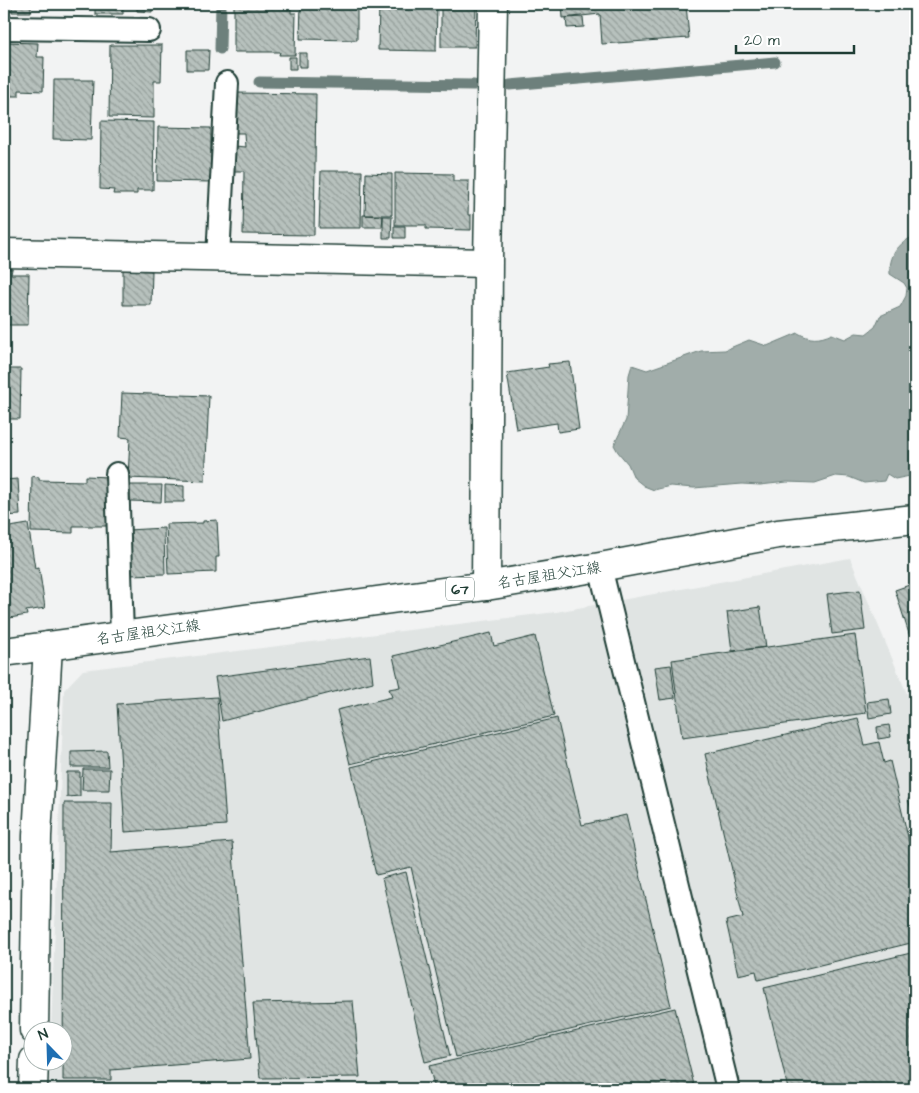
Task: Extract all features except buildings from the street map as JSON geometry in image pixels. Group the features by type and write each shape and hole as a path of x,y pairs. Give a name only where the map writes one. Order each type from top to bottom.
{"street":[{"path":"486,586 488,263 493,4"},
{"path":"4,254 488,263"},
{"name":"名古屋祖父江線","path":"4,652 486,586 778,534 915,519"},
{"path":"34,1020 37,836 48,646"},
{"path":"33,1089 34,1070"}],"lane":[{"path":"4,28 149,30"},
{"path":"218,258 227,82"},
{"path":"117,474 122,636"},
{"path":"600,567 728,1089"}],"shaded area":[{"path":"914,236 915,475 895,479 887,474 884,481 864,483 849,477 836,476 815,483 787,482 694,488 670,486 654,490 644,486 634,478 628,464 614,445 626,420 629,375 632,365 647,370 701,351 725,350 749,340 767,346 798,333 811,338 832,334 845,339 856,333 866,334 875,327 880,316 900,307 906,296 907,288 904,283 890,274 890,267 893,256 899,247"},
{"path":"850,558 910,701 913,752 915,752 915,1089 56,1089 49,1082 49,1070 72,1070 72,1020 51,1020 64,690 83,670 556,612"}],"waterway":[{"path":"220,49 221,4"},
{"path":"510,85 775,62"},
{"path":"259,82 474,85"}]}
